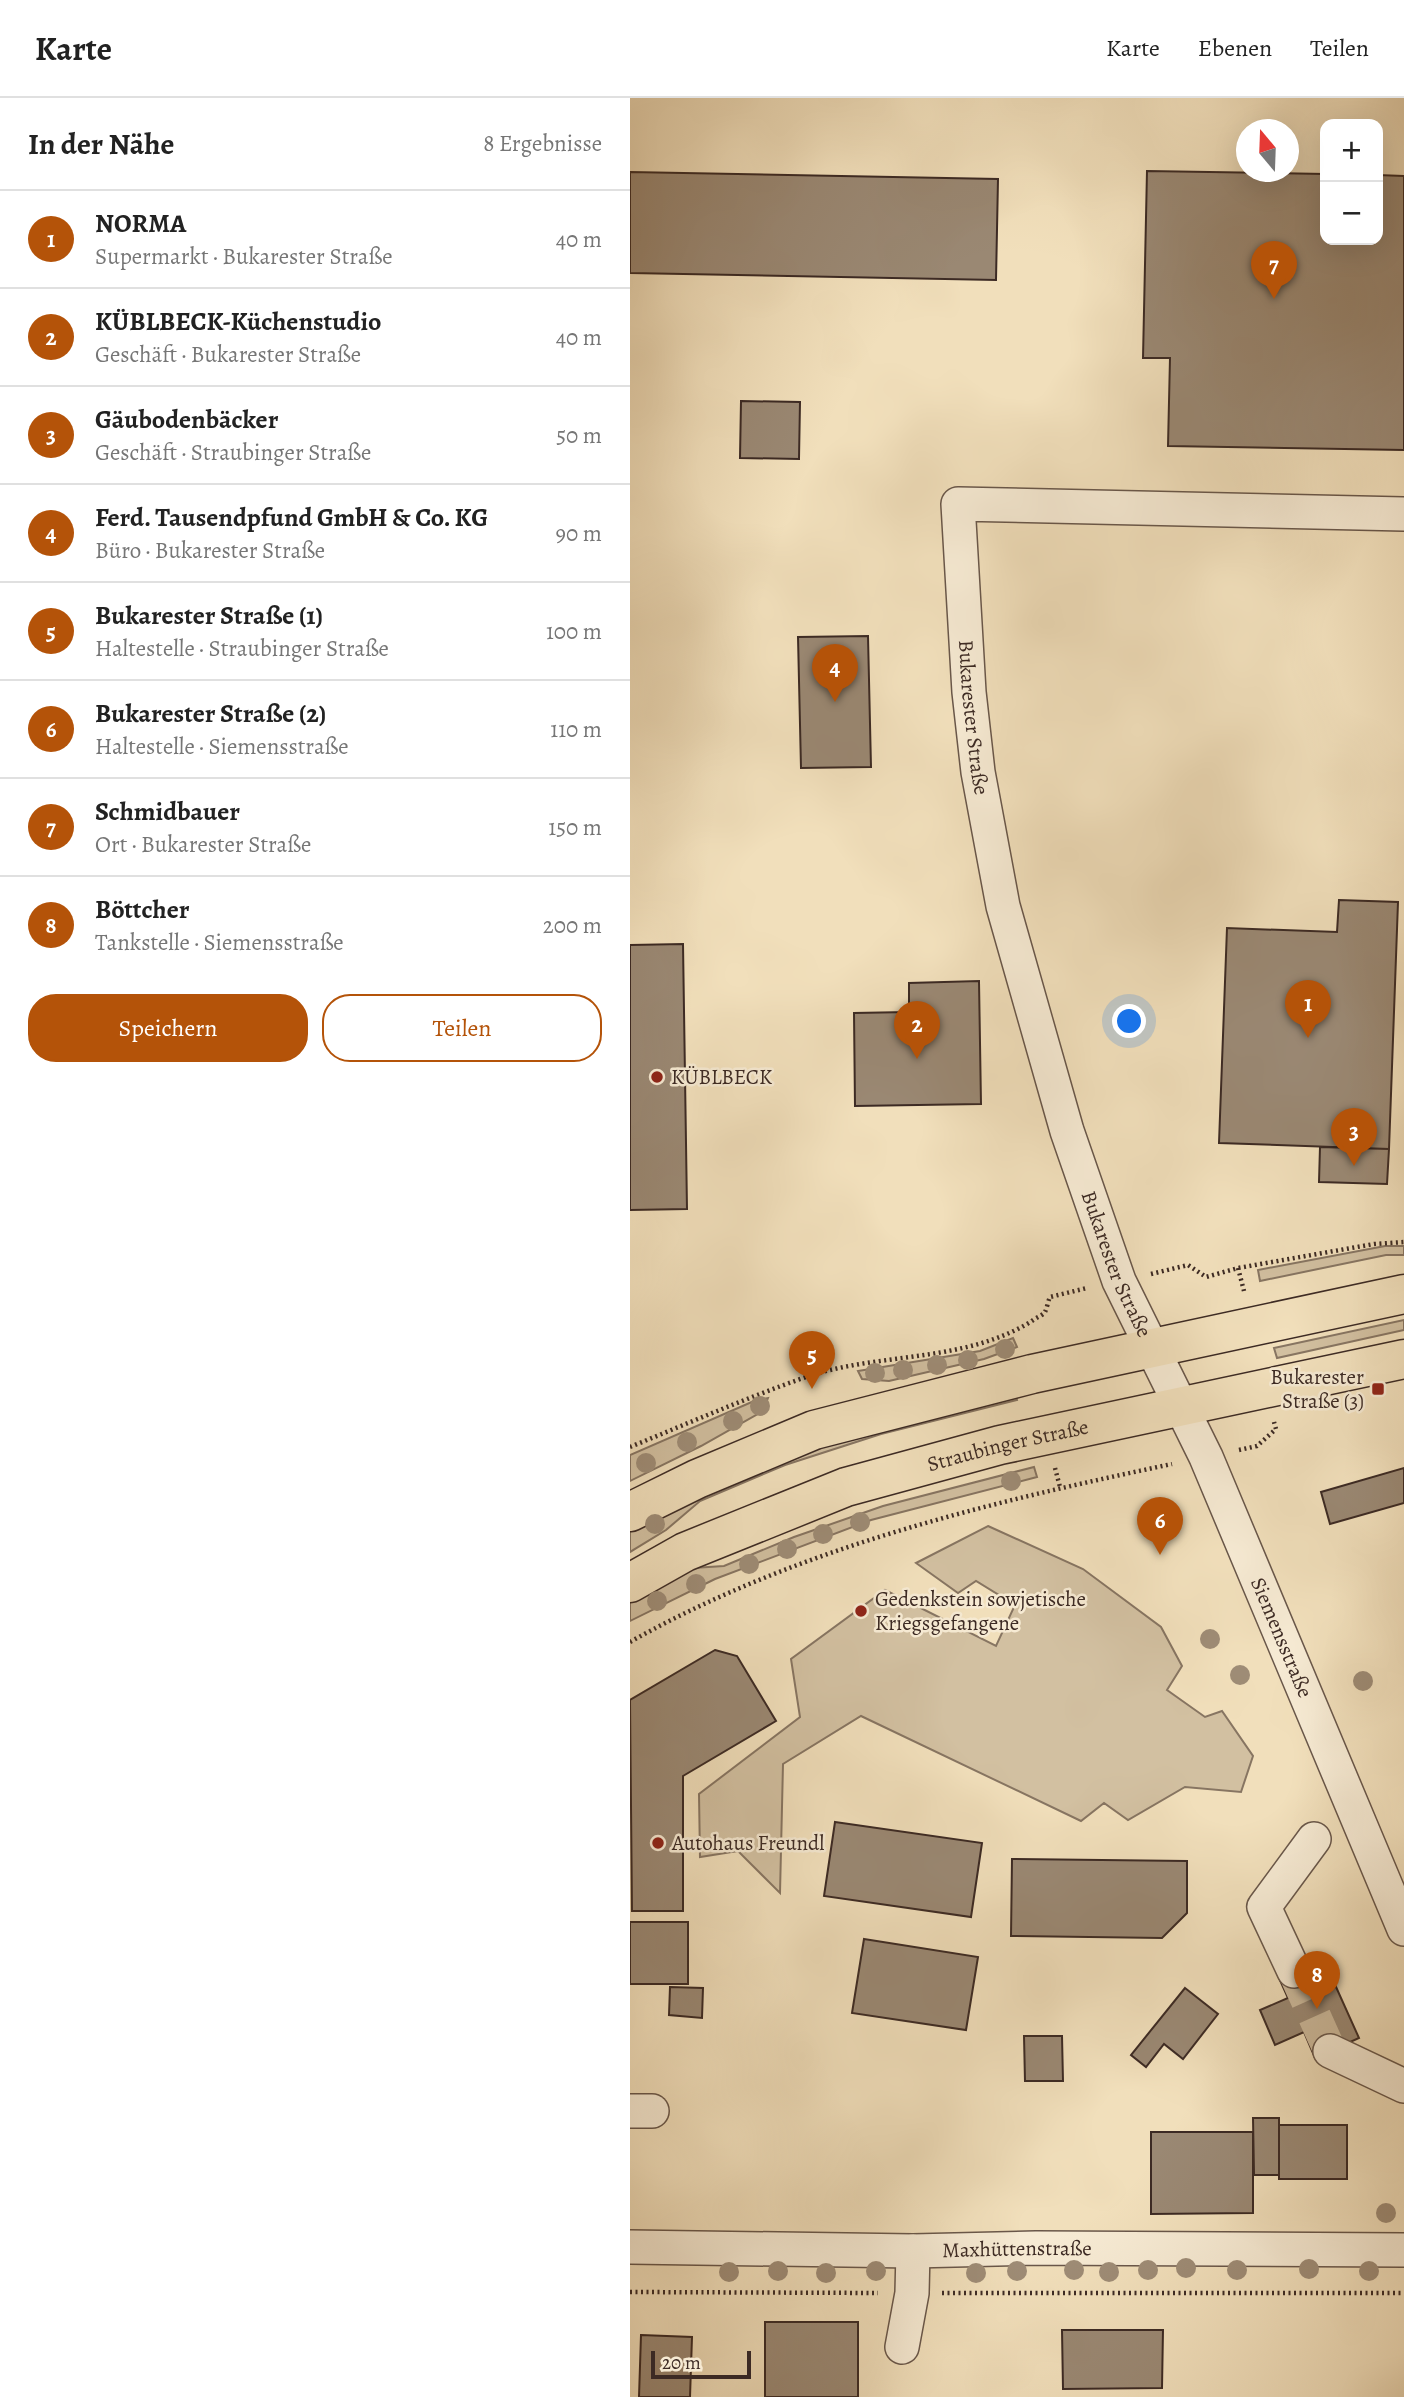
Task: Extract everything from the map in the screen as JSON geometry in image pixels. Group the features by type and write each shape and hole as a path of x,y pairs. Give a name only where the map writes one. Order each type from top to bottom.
{"main road":[{"path":"630,1512 696,1479 814,1430 1032,1374 1404,1294"},
{"name":"Straubinger Straße","path":"630,1583 685,1552 846,1487 999,1445 1404,1359"}],"street":[{"name":"Bukarester Straße","path":"1152,1349 1119,1281 1067,1131 1003,906 978,772 958,504 1404,514"},
{"name":"Siemensstraße","path":"1152,1349 1206,1457 1404,1929"},
{"path":"1294,1971 1265,1907 1314,1839"},
{"path":"1331,2051 1404,2086"},
{"name":"Maxhüttenstraße","path":"630,2247 913,2251 1037,2248 1404,2250"},
{"path":"902,2347 912,2293 913,2251"}],"path":[{"path":"630,1447 740,1401 813,1375 865,1363 934,1355 981,1342 1021,1327 1044,1313 1050,1297 1188,1265 1206,1277 1238,1268 1374,1244 1404,1242"},
{"path":"630,1642 659,1626 791,1567 932,1520 1060,1487 1256,1446 1276,1429"},
{"path":"630,2292 1042,2295 1404,2293"}],"shaded area":[{"path":"1385,1246 1404,1246 1404,1255 1386,1255 1260,1281 1258,1270"},
{"path":"1404,1320 1404,1330 1277,1358 1274,1348"},
{"path":"1013,1338 1017,1347 984,1359 889,1381 862,1379 858,1371 980,1351"},
{"path":"1015,1392 1017,1400 881,1434 785,1465 700,1501 666,1530 630,1552 630,1525 780,1458"},
{"path":"768,1398 763,1411 630,1481 630,1455 754,1401"},
{"path":"1034,1467 1037,1477 871,1520 715,1579 630,1621 630,1596 677,1569 724,1566 794,1537 883,1506"},
{"path":"988,1526 1083,1569 1161,1627 1182,1666 1167,1690 1205,1717 1222,1711 1253,1756 1241,1792 1185,1787 1128,1820 1104,1803 1081,1821 861,1716 783,1764 780,1893 738,1851 700,1857 699,1794 800,1717 791,1659 885,1590 996,1646 1015,1605 976,1581 958,1593 916,1563"}],"building":[{"path":"1147,171 1236,172 1236,182 1299,182 1299,174 1320,174 1320,245 1383,245 1383,175 1404,176 1404,450 1168,446 1170,358 1143,358"},
{"path":"630,172 998,179 996,280 630,273"},
{"path":"741,401 800,402 799,459 740,458"},
{"path":"868,636 871,767 801,768 798,637"},
{"path":"1339,900 1398,902 1389,1149 1219,1143 1227,928 1337,932"},
{"name":"KÜBLBECK","path":"683,944 687,1209 630,1210 630,945"},
{"path":"979,981 981,1104 855,1106 854,1013 909,1012 909,983"},
{"path":"1320,1147 1389,1149 1387,1184 1319,1182"},
{"path":"1404,1468 1404,1503 1330,1524 1321,1492"},
{"name":"Autohaus Freundl","path":"715,1650 737,1656 776,1721 683,1776 683,1911 632,1911 630,1700"},
{"path":"835,1822 982,1843 971,1917 824,1896"},
{"path":"1012,1859 1187,1861 1187,1913 1162,1938 1011,1936"},
{"path":"630,1922 688,1922 688,1984 630,1984"},
{"path":"864,1939 978,1957 966,2030 852,2013"},
{"path":"1323,1958 1359,2038 1315,2058 1304,2032 1275,2045 1260,2010 1288,1998 1279,1978"},
{"path":"670,1987 703,1988 702,2018 669,2015"},
{"path":"1185,1988 1218,2014 1183,2059 1164,2044 1146,2067 1131,2055"},
{"path":"1024,2036 1062,2036 1063,2081 1025,2081"},
{"path":"1253,2118 1279,2118 1279,2175 1254,2175"},
{"path":"1279,2125 1347,2125 1347,2179 1279,2179"},
{"path":"1151,2132 1253,2132 1253,2213 1151,2214"},
{"path":"765,2322 858,2322 858,2397 765,2397"},
{"path":"1062,2330 1163,2330 1162,2388 1063,2389"},
{"path":"641,2335 692,2337 690,2397 639,2397"}],"tunnel":[{"path":"1294,1971 1330,2051"}],"place":[{"name":"Schmidbauer","path":"1274,299"},
{"name":"Ferd. Tausendpfund GmbH & Co. KG","path":"835,702"},
{"name":"NORMA","path":"1308,1038"},
{"name":"KÜBLBECK-Küchenstudio","path":"917,1059"},
{"name":"KÜBLBECK","path":"657,1077"},
{"name":"Gäubodenbäcker","path":"1354,1166"},
{"name":"Bukarester Straße (1)","path":"812,1389"},
{"name":"Bukarester Straße (3)","path":"1378,1389"},
{"name":"Bukarester Straße (2)","path":"1160,1555"},
{"name":"Gedenkstein sowjetische Kriegsgefangene","path":"861,1611"},
{"name":"Autohaus Freundl","path":"658,1843"},
{"name":"Böttcher","path":"1317,2009"}]}
